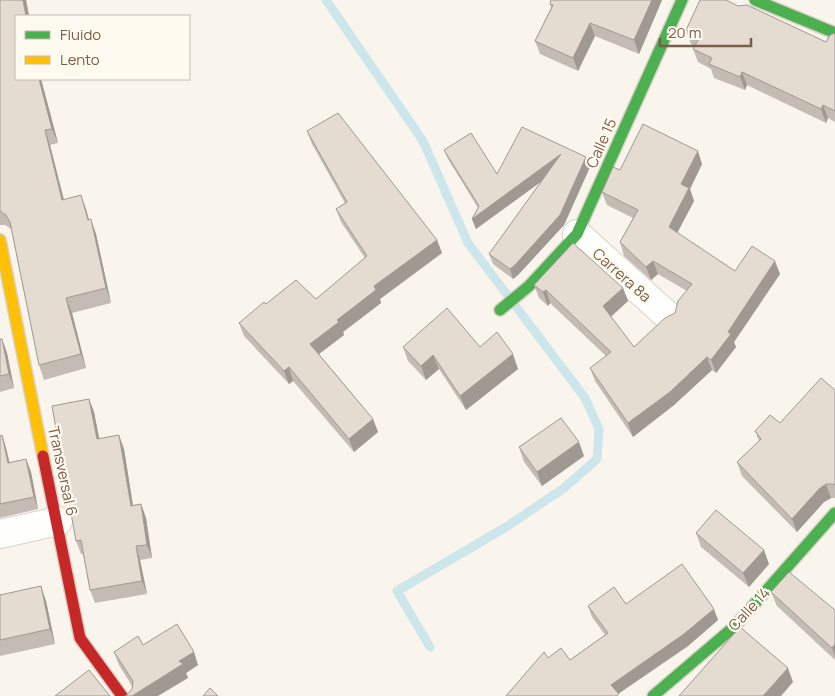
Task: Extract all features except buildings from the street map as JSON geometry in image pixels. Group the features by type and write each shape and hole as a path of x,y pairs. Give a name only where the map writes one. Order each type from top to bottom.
{"street":[{"name":"Calle 15","path":"500,310 529,286 577,234 682,0"},
{"path":"755,0 835,33"},
{"name":"Carrera 8a","path":"577,234 668,316"},
{"name":"Transversal 6","path":"0,240 6,302 58,521 80,638 122,696"},
{"name":"Calle 14","path":"653,696 736,626 835,512"},
{"path":"0,534 58,521"}],"waterway":[{"path":"326,0 423,141 468,243 585,398 599,429 597,459 564,488 506,527 397,591 430,647"}],"traffic: fast":[{"path":"500,310 529,286 577,234 682,0"},
{"path":"755,0 835,33"},
{"path":"653,696 735,626 835,513"}],"traffic: slow":[{"path":"0,240 43,456"}],"traffic: jam":[{"path":"43,456 80,638 122,696"}]}
